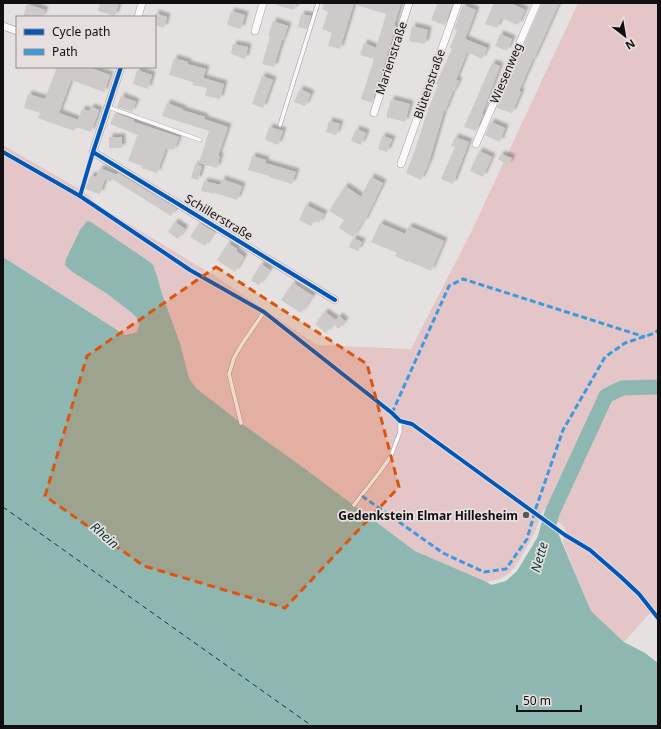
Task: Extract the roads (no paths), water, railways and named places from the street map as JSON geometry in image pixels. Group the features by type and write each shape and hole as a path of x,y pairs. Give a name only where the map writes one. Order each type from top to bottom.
{"street":[{"path":"138,16 142,3"},
{"path":"255,31 263,3"},
{"name":"Marienstraße","path":"374,113 409,3"},
{"name":"Blütenstraße","path":"401,164 458,3"},
{"name":"Wiesenweg","path":"476,144 537,3"},
{"path":"3,26 16,31"},
{"path":"93,152 121,68"},
{"name":"Schillerstraße","path":"93,152 335,300"}],"lane":[{"path":"280,125 318,3"},
{"path":"108,107 200,140"},
{"path":"93,152 80,196 190,270 264,312 392,413 400,422 400,432 390,456 379,473 354,505"},
{"path":"241,423 229,374 234,358 264,312"}],"water":[{"name":"Rhein","path":"87,221 91,222 153,265 180,343 189,378 196,388 241,423 415,551 491,585 506,581 517,571 545,525 558,533 591,611 624,642 645,653 658,663 658,726 3,726 3,257 125,335 137,332 139,325 137,318 132,313 106,293 74,273 65,265 66,259 80,230"}],"waterway":[{"name":"Nette","path":"543,546 552,513 606,396 622,388 658,387"}],"place":[{"name":"Gedenkstein Elmar Hillesheim","path":"526,515"}]}
